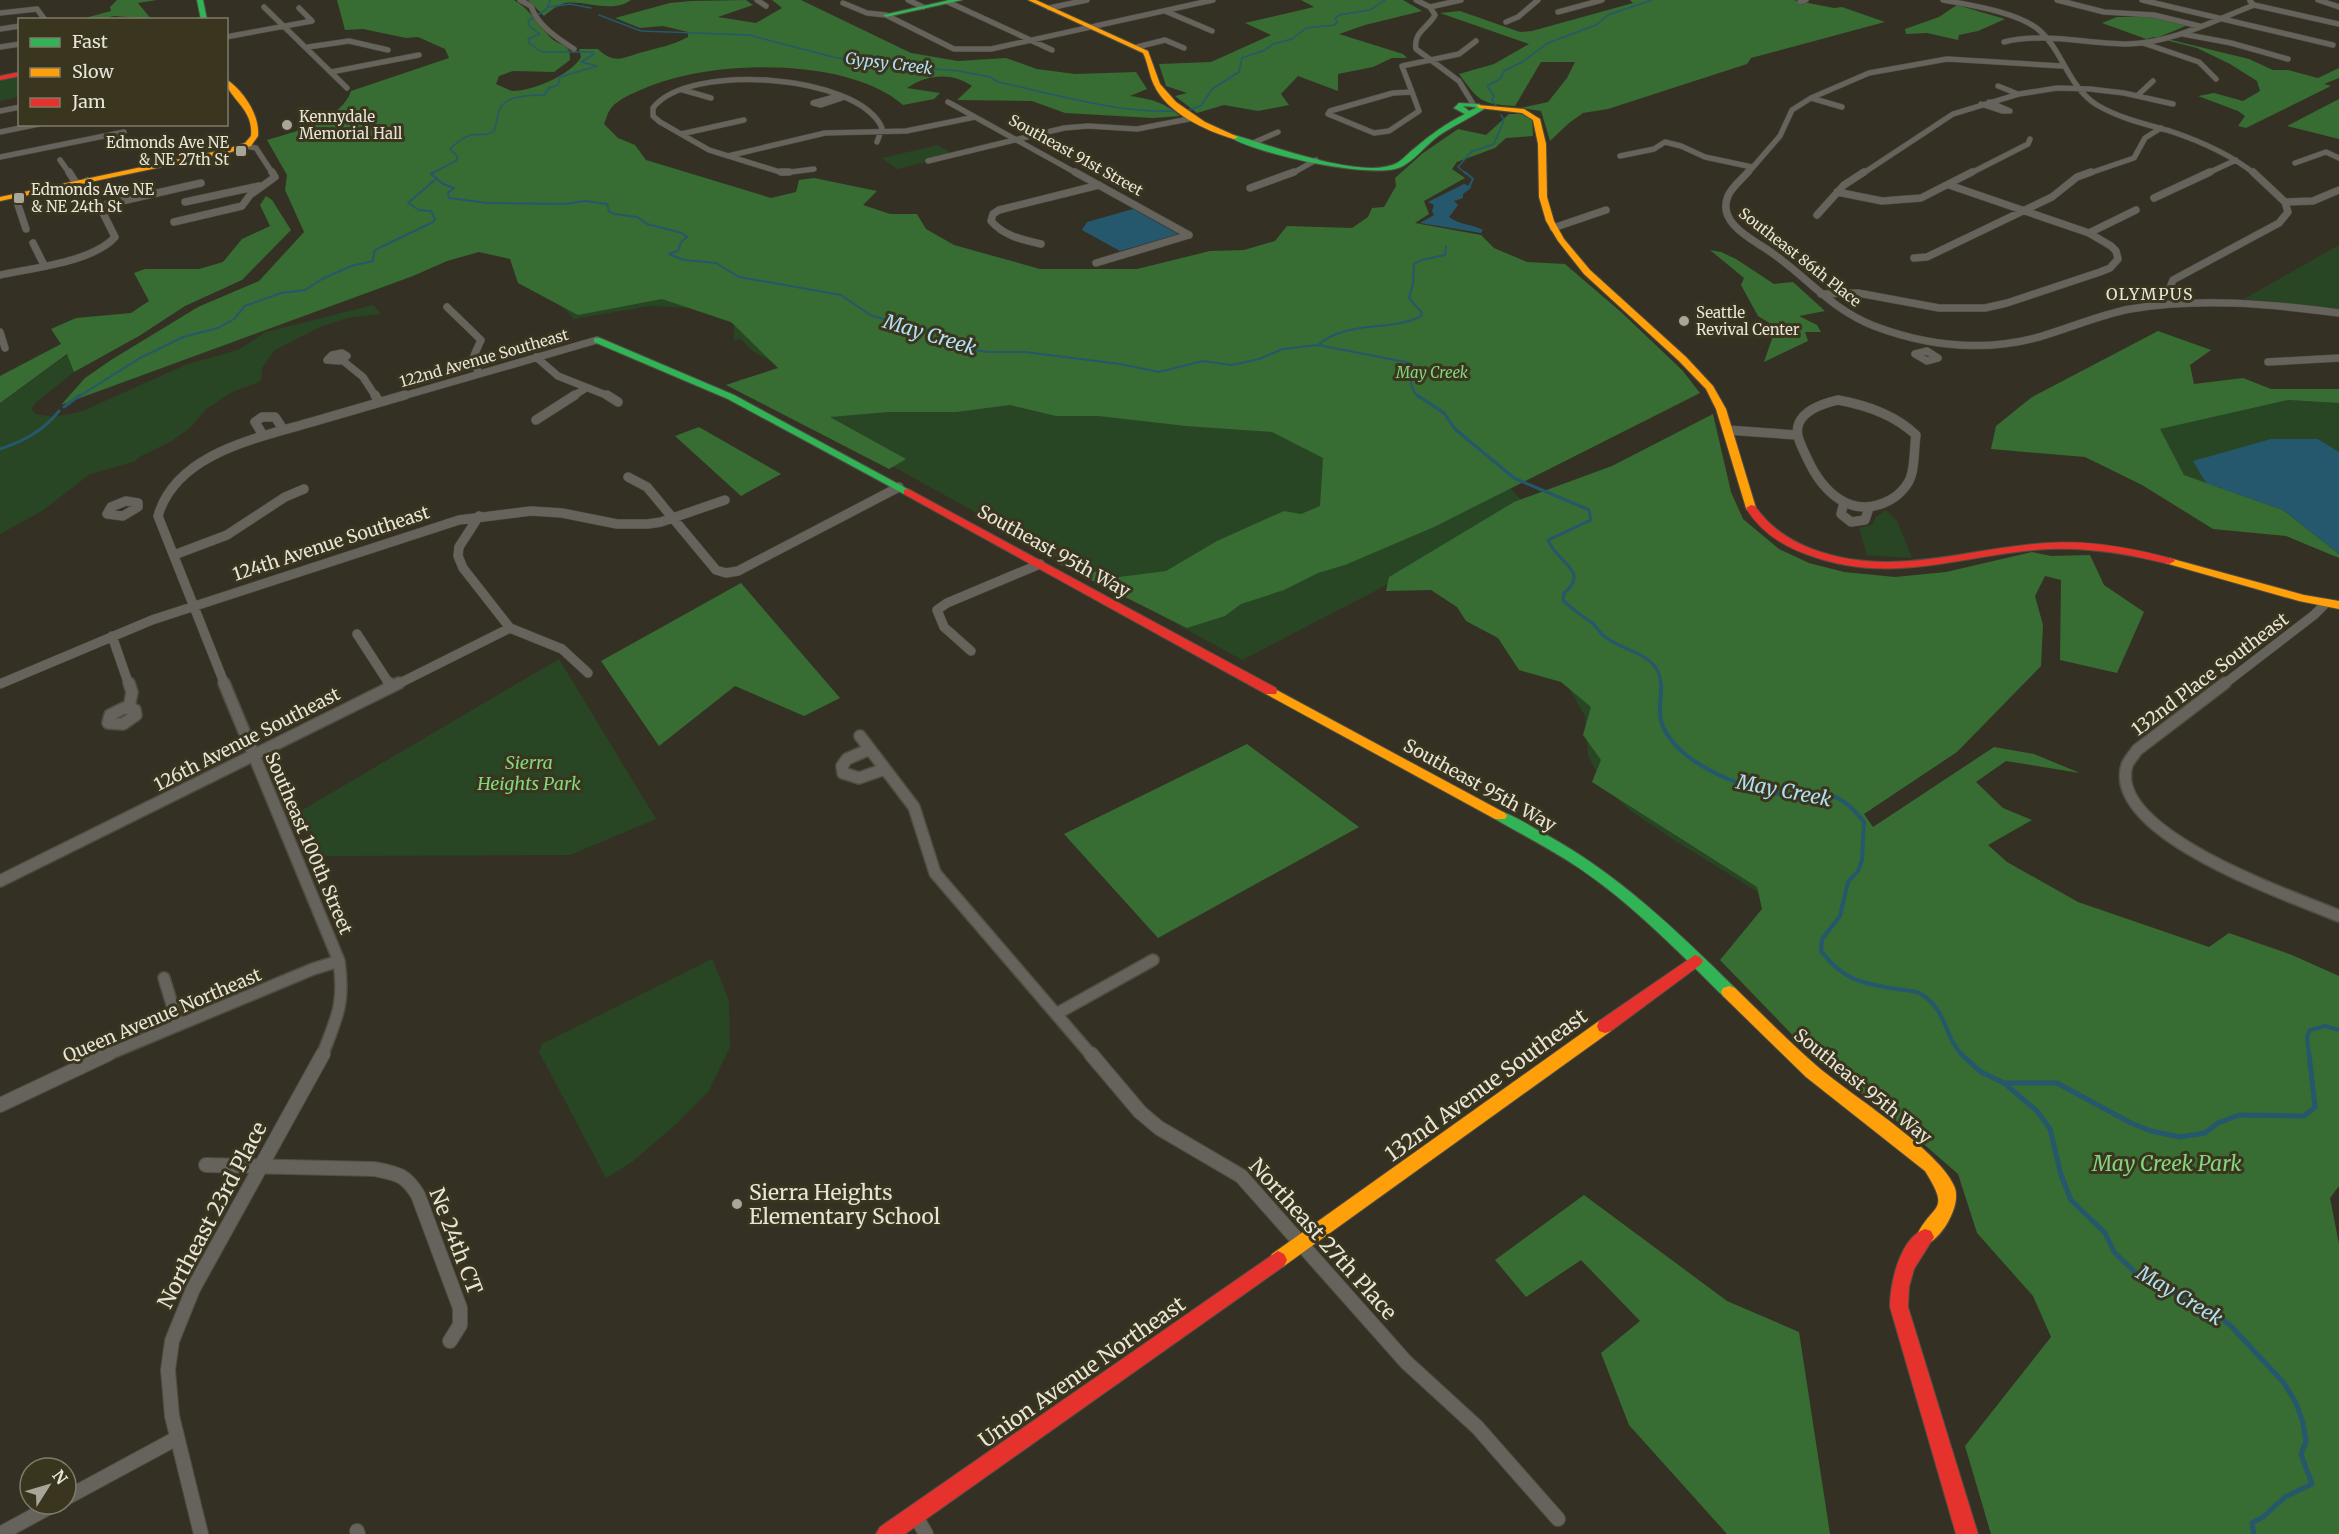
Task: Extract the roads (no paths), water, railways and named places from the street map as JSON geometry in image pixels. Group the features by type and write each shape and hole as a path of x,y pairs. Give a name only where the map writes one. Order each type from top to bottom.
{"street":[{"path":"200,0 204,18"},
{"path":"520,0 531,6 534,15 540,19 555,39 574,49"},
{"path":"757,0 766,6"},
{"path":"908,0 923,8"},
{"path":"1031,0 1137,47 1150,57 1158,87 1194,118 1215,130 1316,160 1366,170 1393,168 1402,164 1421,146 1470,110 1528,112 1538,120 1541,132 1544,208 1553,228 1570,253 1590,275 1705,382 1718,401 1754,514 1779,537 1822,559 1855,566 1889,569 1928,566 2032,547 2081,546 2151,558 2333,604"},
{"path":"1049,8 1086,0"},
{"path":"885,15 947,47 963,51 991,49 1213,0"},
{"path":"1416,0 1430,8 1434,17 1419,31 1414,42 1420,53 1429,61 1459,81 1470,110"},
{"path":"1430,8 1461,0"},
{"path":"1506,21 1518,17 1538,0"},
{"path":"1558,12 1602,0"},
{"path":"1943,0 2013,18 2036,28 2078,89 2101,107 2205,143 2236,160 2285,202 2288,212 2284,219 2173,280 2168,287 2169,291 2180,303"},
{"path":"2057,0 2117,14 2154,15 2199,26"},
{"path":"2142,0 2333,45"},
{"path":"2248,0 2254,5 2339,24"},
{"path":"2318,0 2338,6"},
{"path":"843,3 867,13 885,15 954,1 1052,50"},
{"path":"2004,42 2016,38 2105,44 2143,43 2183,34 2254,5"},
{"path":"264,7 308,47 347,88"},
{"path":"0,13 33,8 40,10 44,18"},
{"path":"228,37 312,21 299,8"},
{"path":"1164,11 1212,31"},
{"path":"2013,18 2029,15"},
{"path":"0,29 18,26"},
{"path":"2183,34 2231,43 2288,59"},
{"path":"2095,35 2105,44"},
{"path":"1137,47 1165,40 1184,48"},
{"path":"1412,92 1393,93 1330,111 1328,114 1374,134 1389,132 1418,114 1419,111 1412,92 1402,66 1459,54 1480,40"},
{"path":"308,47 345,41 388,50"},
{"path":"2143,43 2199,62 2216,79"},
{"path":"0,47 18,44"},
{"path":"331,72 419,55"},
{"path":"1930,56 1938,59"},
{"path":"1620,156 1654,149 1665,142 1681,146 1705,157 1752,167 1780,136 1792,110 1811,98 1869,73 1938,59 2062,66"},
{"path":"1445,72 1443,73 1453,82 1470,110"},
{"path":"0,78 18,74"},
{"path":"814,169 783,173 709,150 656,119 651,112 654,105 661,100 683,90 711,82 752,79 818,87 876,118 881,125 877,142"},
{"path":"2138,95 2153,81"},
{"path":"174,222 242,206 250,195 276,175 252,144 252,116 228,86"},
{"path":"1998,86 2019,94"},
{"path":"1817,215 1844,185 1936,126 1944,118 1981,104 2043,89 2078,89 2138,95 2173,104"},
{"path":"683,90 711,98"},
{"path":"1811,98 1842,106"},
{"name":"Southeast 91st Street","path":"948,102 1189,235 1096,263"},
{"path":"1981,104 2002,111 2010,111 1989,102"},
{"path":"0,111 18,107"},
{"path":"728,156 825,133 917,129 975,117"},
{"path":"928,162 1072,127 1137,129 1194,118"},
{"path":"681,134 744,120"},
{"path":"0,132 29,126"},
{"path":"1914,258 1927,256 2052,197 2077,177 2134,158 2145,138 2162,128"},
{"path":"0,157 124,132"},
{"path":"1253,143 1278,132"},
{"path":"1838,192 1872,200 1904,201 1927,196 2028,144 2030,139"},
{"path":"0,199 252,144"},
{"path":"2295,163 2326,152 2339,158"},
{"path":"0,275 90,253 108,246 115,237 100,206 60,160"},
{"path":"1250,188 1291,174 1316,160"},
{"path":"2154,198 2236,160"},
{"name":"Southeast 86th Place","path":"1752,167 1728,195 1724,212 1734,226 1791,265 1821,294 1855,317 1887,331 1930,342 1983,346 2018,342 2108,314 2180,303 2235,303 2339,312"},
{"path":"100,206 201,183"},
{"path":"185,202 265,184"},
{"path":"1821,294 1869,294 1939,308 1998,306 2100,272 2118,260 2116,251 2089,233 1949,184"},
{"path":"1041,244 1026,241 1001,230 994,226 991,217 999,210 1099,185"},
{"path":"2285,202 2313,201 2339,190"},
{"path":"15,196 26,229"},
{"path":"1553,228 1606,210"},
{"path":"2089,233 2136,210"},
{"path":"33,243 44,265"},
{"path":"447,307 481,340 472,360 479,373"},
{"path":"0,332 5,348"},
{"name":"122nd Avenue Southeast","path":"161,505 172,487 191,470 227,449 263,435 597,340"},
{"name":"Southeast 95th Way","path":"597,340 731,398 899,486 1560,849 1622,892 1812,1072 1931,1166 1946,1189 1948,1200 1945,1211 1902,1267 1897,1291 1902,1318 1967,1534"},
{"path":"1927,351 1930,342"},
{"path":"536,357 558,376 618,402"},
{"path":"2268,362 2339,358"},
{"path":"342,360 363,377 379,402"},
{"path":"536,420 586,388"},
{"path":"1838,400 1861,405 1909,428 1917,435 1911,477 1897,496 1869,508 1856,507 1844,502 1822,485 1814,475 1797,435 1798,427 1806,414 1821,405 1838,400"},
{"path":"263,435 255,422 262,417 275,417 283,429"},
{"path":"1727,430 1797,435"},
{"path":"628,477 646,487 716,570 726,573 738,571 899,486"},
{"path":"174,555 227,535 285,497 304,489"},
{"name":"124th Avenue Southeast","path":"0,684 112,636 194,605 440,525 479,516 548,512 599,522 636,525 673,518 725,500"},
{"path":"1844,502 1840,514 1851,522 1865,520 1869,508"},
{"path":"138,507 161,505"},
{"name":"Southeast 100th Street","path":"161,505 158,516 160,524 319,917 339,961"},
{"path":"479,516 459,548 458,556 463,568 510,628 562,649 588,673"},
{"path":"970,651 941,624 937,610 947,603 1040,564"},
{"name":"132nd Place Southeast","path":"2333,604 2314,615 2137,750 2126,766 2126,774 2128,787 2142,811 2164,832 2196,852 2339,916"},
{"name":"126th Avenue Southeast","path":"0,881 510,628"},
{"path":"357,634 391,686"},
{"path":"112,636 132,692 129,708"},
{"name":"Northeast 27th Place","path":"860,736 914,807 935,873 1140,1112 1159,1128 1242,1176 1406,1362 1477,1427 1558,1519"},
{"path":"870,749 847,759 842,766 843,773 851,778 862,778 885,769"},
{"path":"1056,1014 1153,960"},
{"name":"Queen Avenue Northeast","path":"0,1105 81,1066 178,1024 194,1020 313,969 339,961"},
{"name":"Northeast 23rd Place","path":"201,1534 177,1438 168,1389 169,1351 179,1320 322,1057 341,1006 342,984 339,961"},
{"name":"132nd Avenue Southeast","path":"1301,1244 1695,961"},
{"path":"164,978 178,1024"},
{"name":"Ne 24th CT","path":"206,1165 375,1169 402,1175 410,1182 417,1195 460,1308 460,1325 450,1341"},
{"name":"Union Avenue Northeast","path":"887,1534 1301,1244"},
{"path":"78,1492 177,1438"},
{"path":"915,1514 926,1534"},
{"path":"0,1534 33,1516"}],"water":[{"path":"1464,184 1472,187 1463,194 1463,198 1454,201 1458,205 1449,217 1457,222 1483,230 1481,233 1420,223 1434,215 1432,211 1434,205 1428,202"},
{"path":"1133,209 1178,234 1120,251 1082,230 1087,222"},
{"path":"2271,439 2318,439 2339,452 2339,554 2283,510 2206,483 2193,461"}],"waterway":[{"name":"May Creek","path":"431,174 457,160 457,156 450,149 465,137 494,131 499,111 506,101 518,97 544,95 549,88 558,85 560,77 597,66 581,62 594,54 593,52 542,52 529,43 528,39 540,34 530,27 528,21 547,9 550,0"},
{"name":"Gypsy Creek","path":"1188,110 1201,106 1212,89 1239,72 1242,58 1265,50 1273,44 1292,39 1306,28 1335,25 1337,22 1335,18 1339,15 1370,10 1385,0"},
{"path":"1496,106 1492,100 1494,96 1487,86 1500,79 1504,71 1522,62 1548,43 1596,25 1608,15 1652,0"},
{"name":"Gypsy Creek","path":"548,7 570,4 591,8"},
{"name":"Gypsy Creek","path":"599,15 641,31 749,35 833,57 872,64 959,71 990,77 998,82 1112,107 1181,111"},
{"path":"1466,174 1458,167 1471,152 1494,144 1504,120 1501,115"},
{"path":"1465,172 1473,179 1468,189"},
{"name":"May Creek","path":"431,174 436,179"},
{"path":"78,397 140,358 183,337 218,328 234,319 245,306 281,293 305,290 322,279 351,266 373,261 374,252 377,249 433,222 435,219 431,211 419,210 408,203 436,179"},
{"name":"May Creek","path":"436,179 454,188 448,193 449,198 488,203 564,204 585,201 607,204 609,211 614,214 637,217 647,224 682,233 687,237 681,242 678,251 669,254 684,260 716,263 739,277 841,295 872,316 936,332 963,348 988,352 1025,352 1120,364 1159,372 1203,361 1232,365 1259,359 1283,349 1318,345"},
{"path":"1318,345 1341,332 1394,324 1420,317 1422,313 1409,298 1413,284 1414,264 1421,260 1445,255 1446,246"},
{"name":"May Creek","path":"1318,345 1410,363 1414,369 1411,384 1418,397"},
{"path":"64,407 80,395"},
{"name":"May Creek","path":"1417,395 1444,413 1455,429 1514,478 1589,510 1591,520 1548,540 1573,572 1574,579 1564,593 1563,600 1592,623 1605,637 1640,655 1655,666 1661,685"},
{"path":"0,449 32,434 59,411"},
{"name":"May Creek","path":"1661,685 1662,724 1671,739 1700,765 1759,790 1795,796 1820,794 1834,797 1848,805 1864,822 1862,860 1858,871 1848,882 1840,916 1822,939 1821,951 1837,968 1854,979 1873,985 1914,991 1928,999 1940,1015 1963,1055"},
{"path":"2309,1056 2307,1037 2310,1030 2325,1026 2339,1030"},
{"path":"2005,1083 2057,1083 2131,1123 2151,1131 2180,1137 2205,1133 2218,1123 2239,1115 2304,1116 2315,1107 2309,1054"},
{"name":"May Creek","path":"1963,1055 1981,1072 2004,1083 2037,1111 2050,1129 2061,1175 2071,1200 2105,1233 2114,1252 2136,1273 2151,1283 2201,1305 2230,1325 2284,1383 2296,1403 2303,1423 2306,1441 2301,1454 2312,1484 2285,1497 2263,1517 2252,1523 2254,1534"}],"place":[{"name":"Kennydale Memorial Hall","path":"287,125"},
{"name":"Edmonds Ave NE & NE 27th St","path":"241,151"},
{"name":"Edmonds Ave NE & NE 24th St","path":"19,198"},
{"name":"Seattle Revival Center","path":"1684,321"},
{"name":"Sierra Heights Elementary School","path":"737,1204"}],"district":[{"name":"OLYMPUS","path":"2150,294"}],"park label":[{"name":"Sierra Heights Park","path":"529,772"},
{"name":"May Creek Park","path":"2167,1163"}]}
